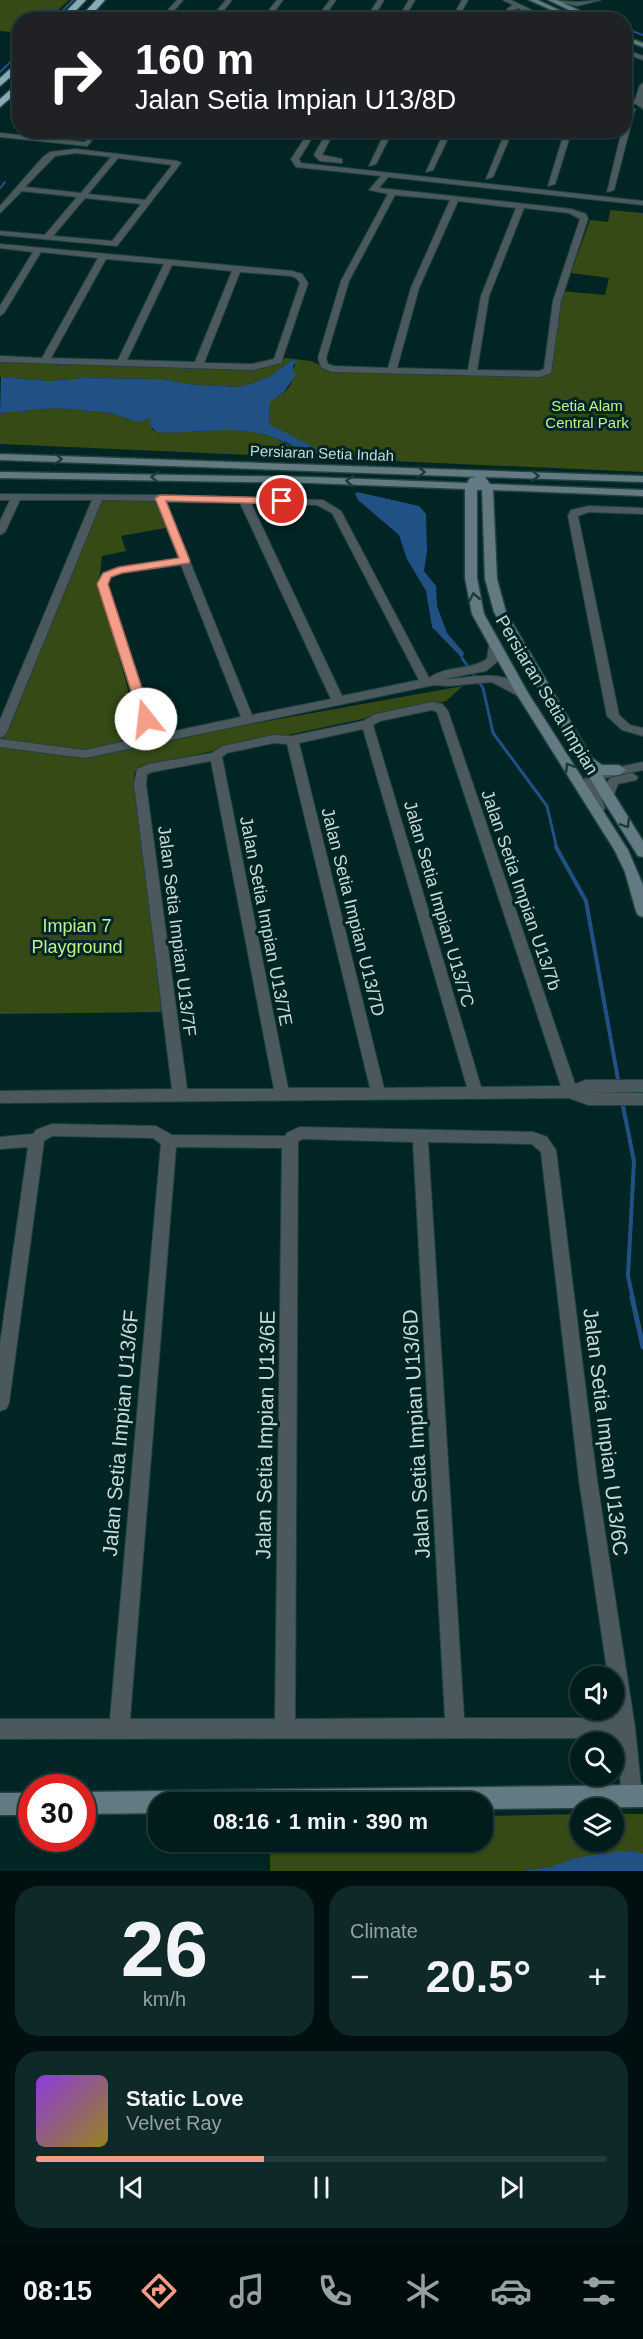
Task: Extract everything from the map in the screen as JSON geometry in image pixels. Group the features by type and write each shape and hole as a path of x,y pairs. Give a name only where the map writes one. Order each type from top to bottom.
{"highway":[{"path":"70,12 82,0"},
{"path":"75,12 87,0"},
{"path":"90,12 101,0"},
{"path":"0,83 12,71"},
{"path":"0,88 12,76"},
{"path":"0,104 12,92"}],"street":[{"path":"169,12 180,0"},
{"path":"219,12 229,0"},
{"path":"270,12 280,0"},
{"path":"506,0 532,12"},
{"path":"531,0 558,12"},
{"path":"552,0 570,4 598,0"},
{"path":"552,0 580,12"},
{"path":"583,12 580,9 584,3"},
{"path":"508,12 518,5"},
{"path":"632,122 643,85"},
{"path":"36,138 173,154 167,162"},
{"path":"87,144 92,138"},
{"path":"309,138 297,156 296,163 305,166 643,203"},
{"path":"327,138 317,154 327,160 621,191"},
{"path":"372,165 386,138"},
{"path":"429,170 445,138"},
{"path":"489,177 506,138"},
{"path":"551,184 566,138"},
{"path":"610,190 627,138"},
{"path":"0,211 53,154 76,151 177,163 114,243 0,234"},
{"path":"47,237 116,156"},
{"path":"382,175 380,184 373,190 393,192 521,206 577,213 584,219 557,301 549,368 540,374 333,369 324,365 322,358 345,281 393,192"},
{"path":"21,189 146,202"},
{"path":"392,370 415,288 455,199"},
{"path":"472,372 485,296 521,206"},
{"path":"0,246 292,274 303,279 304,283 278,362 253,367 0,359"},
{"path":"0,313 38,250"},
{"path":"45,360 103,256"},
{"path":"122,362 169,262"},
{"path":"199,365 237,269"},
{"name":"Persiaran Setia Indah","path":"0,457 474,480 643,479"},
{"name":"Persiaran Setia Indah","path":"0,475 310,480 442,485 474,480 487,487 643,493"},
{"name":"Persiaran Setia Impian","path":"474,480 471,508 471,578 478,614 522,693 621,850 632,872 643,911"},
{"path":"442,485 453,488 461,494 471,508"},
{"name":"Persiaran Setia Impian","path":"487,487 491,579 500,612 595,776 643,852"},
{"path":"487,508 497,498 524,489"},
{"path":"0,532 16,497"},
{"path":"0,734 98,497"},
{"path":"0,498 160,498 319,502 328,505 336,511 430,682"},
{"path":"160,498 248,720"},
{"path":"244,500 338,700"},
{"path":"643,511 589,509 575,513 573,516 613,716 627,728 643,732"},
{"path":"152,738 103,584 107,575 119,570 185,561"},
{"path":"484,673 492,661 495,646"},
{"path":"0,743 85,754 152,738 430,682 445,684 456,677 484,673 522,693"},
{"name":"Jalan Setia Impian U13/7b","path":"367,724 376,718 432,706 442,711 570,1092"},
{"path":"216,756 223,750 263,741 284,738 292,740 367,724"},
{"name":"Jalan Setia Impian U13/7C","path":"367,724 476,1093"},
{"name":"Jalan Setia Impian U13/7D","path":"292,740 378,1092"},
{"name":"Jalan Setia Impian U13/7F","path":"180,1095 140,784 141,772 149,768 216,756"},
{"name":"Jalan Setia Impian U13/7E","path":"216,756 282,1093"},
{"path":"585,758 599,770 619,770"},
{"path":"621,850 589,787 589,781 595,776 643,766"},
{"path":"608,797 608,790 614,781 643,775"},
{"path":"0,1097 570,1092 588,1099 599,1092 638,1092"},
{"path":"0,1403 38,1140 42,1134 52,1130 156,1132 169,1142 290,1142 292,1137 300,1132 420,1137"},
{"name":"Jalan Setia Impian U13/6C","path":"420,1137 533,1138 542,1142 548,1150 588,1480 637,1797"},
{"name":"Jalan Setia Impian U13/6D","path":"420,1137 455,1729"},
{"path":"0,1143 38,1140"},
{"name":"Jalan Setia Impian U13/6F","path":"119,1729 169,1142"},
{"name":"Jalan Setia Impian U13/6E","path":"285,1729 290,1142"},
{"path":"606,1732 625,1728"},
{"path":"0,1729 455,1729 570,1735"},
{"path":"96,1803 594,1787 637,1797"},
{"path":"0,1804 18,1804"}],"green space":[{"path":"0,0 69,0 56,12 12,12 12,32 0,31"},
{"name":"Setia Alam Central Park","path":"610,210 643,213 643,472 0,444 0,413 56,408 111,413 138,422 152,417 152,429 156,432 246,431 280,440 298,450 305,444 269,424 270,401 291,384 297,362 292,360 269,377 237,387 187,384 163,379 84,378 50,381 0,377 0,361 223,367 286,358 311,361 326,368 548,373 561,291 605,295 609,278 571,273 590,220 608,222"},
{"name":"Impian 7 Playground","path":"98,497 160,498 171,527 121,536 126,551 102,556 99,583 140,734 90,753 463,686 446,701 139,767 134,773 134,779 163,1012 0,1014 0,734"},
{"path":"570,1814 570,1852 624,1852 624,1814 643,1814 643,1871 270,1871 270,1852 493,1852 493,1816"}],"water":[{"path":"292,360 298,361 293,366 295,376 284,392 270,402 269,424 331,456 301,456 289,444 250,432 219,430 156,432 149,424 151,418 138,422 111,413 56,408 0,413 1,377 50,381 84,378 163,379 187,384 237,387 269,377"},
{"path":"357,492 419,506 426,514 427,551 424,571 436,586 437,606 447,633 464,653 462,658 432,627 426,591 407,559 399,535 358,500 355,494"},
{"path":"624,1851 643,1853 643,1871 522,1871 551,1867 575,1858"}],"waterway":[{"path":"61,12 73,0"},
{"path":"632,31 643,35"},
{"path":"0,72 12,61"},
{"path":"0,188 5,182"},
{"path":"462,658 483,688 493,733 547,806 557,849"},
{"path":"557,849 586,901 619,1085"},
{"path":"622,1101 634,1161 628,1276 633,1299"},
{"path":"632,1297 643,1347"}],"route":[{"path":"146,719 103,584 107,575 119,570 185,561 160,498 282,501"}]}
